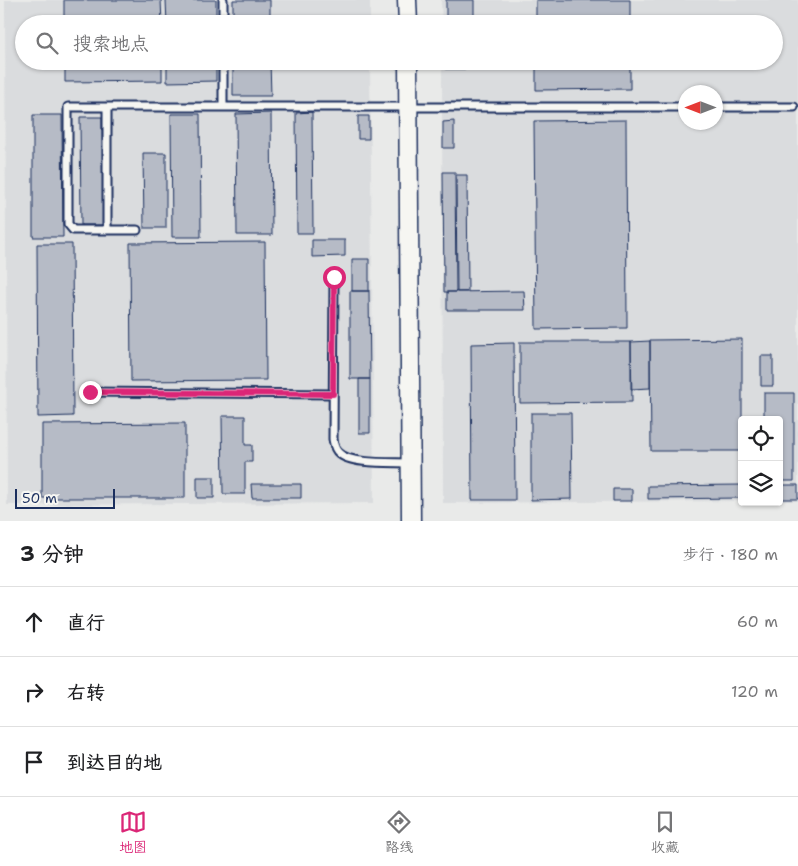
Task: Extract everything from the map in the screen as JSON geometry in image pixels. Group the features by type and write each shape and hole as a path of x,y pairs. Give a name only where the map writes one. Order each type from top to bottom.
{"street":[{"path":"407,0 408,15"},
{"path":"408,70 411,521"}],"lane":[{"path":"222,0 222,15"},
{"path":"222,70 222,107"},
{"path":"137,230 73,230 68,224 68,106 678,107"},
{"path":"108,106 108,230"},
{"path":"723,107 794,107"},
{"path":"334,277 334,448 339,454 354,461 411,463"},
{"path":"90,392 333,394"}],"shaded area":[{"path":"5,0 370,0 370,15 15,15 15,70 370,70 374,503 7,505"},
{"path":"441,0 798,0 798,501 783,501 783,416 738,416 738,501 443,503 442,70 783,70 783,15 442,15"}],"building":[{"path":"64,0 161,0 162,15 64,15"},
{"path":"166,0 216,0 216,15 167,15"},
{"path":"233,0 270,0 270,15 233,15"},
{"path":"446,0 474,0 474,15 446,15"},
{"path":"536,0 630,0 630,15 536,15"},
{"path":"65,70 162,70 162,81 65,82"},
{"path":"167,70 216,70 216,81 167,82"},
{"path":"233,70 270,70 271,96 233,96"},
{"path":"536,70 630,70 630,89 536,90"},
{"path":"312,112 313,233 297,233 296,113"},
{"path":"271,113 272,235 237,235 236,114"},
{"path":"171,114 200,114 201,237 172,237"},
{"path":"33,115 62,115 63,237 33,237"},
{"path":"358,116 369,116 369,139 358,139"},
{"path":"80,117 102,117 103,225 81,225"},
{"path":"626,120 627,328 536,329 534,121"},
{"path":"454,121 454,148 443,148 443,122"},
{"path":"143,153 166,153 166,228 144,228"},
{"path":"443,172 455,172 456,292 444,292"},
{"path":"456,175 467,175 468,292 457,292"},
{"path":"312,240 345,240 345,256 312,257"},
{"path":"265,242 266,380 131,381 130,243"},
{"path":"37,244 72,244 73,416 38,417"},
{"path":"352,259 369,259 369,291 352,291"},
{"path":"350,291 369,291 370,379 350,379"},
{"path":"524,291 525,310 447,310 447,292"},
{"path":"742,339 742,416 738,416 738,451 651,451 650,340"},
{"path":"650,341 650,388 631,389 631,342"},
{"path":"520,342 631,342 632,402 520,403"},
{"path":"514,343 515,500 472,500 471,344"},
{"path":"761,356 773,356 773,386 761,386"},
{"path":"359,379 370,379 370,433 359,433"},
{"path":"764,393 794,393 794,481 783,481 783,416 764,416"},
{"path":"531,413 571,413 572,499 531,500"},
{"path":"222,416 245,416 245,445 252,445 252,462 245,462 245,494 223,494"},
{"path":"185,423 185,498 42,498 42,424"},
{"path":"197,477 214,477 214,498 197,498"},
{"path":"251,484 301,484 301,498 252,498"},
{"path":"738,485 738,498 648,499 648,486"},
{"path":"783,485 798,485 798,499 783,499"},
{"path":"613,489 632,489 632,501 613,501"}],"route":[{"path":"90,392 333,394 334,277"}]}
